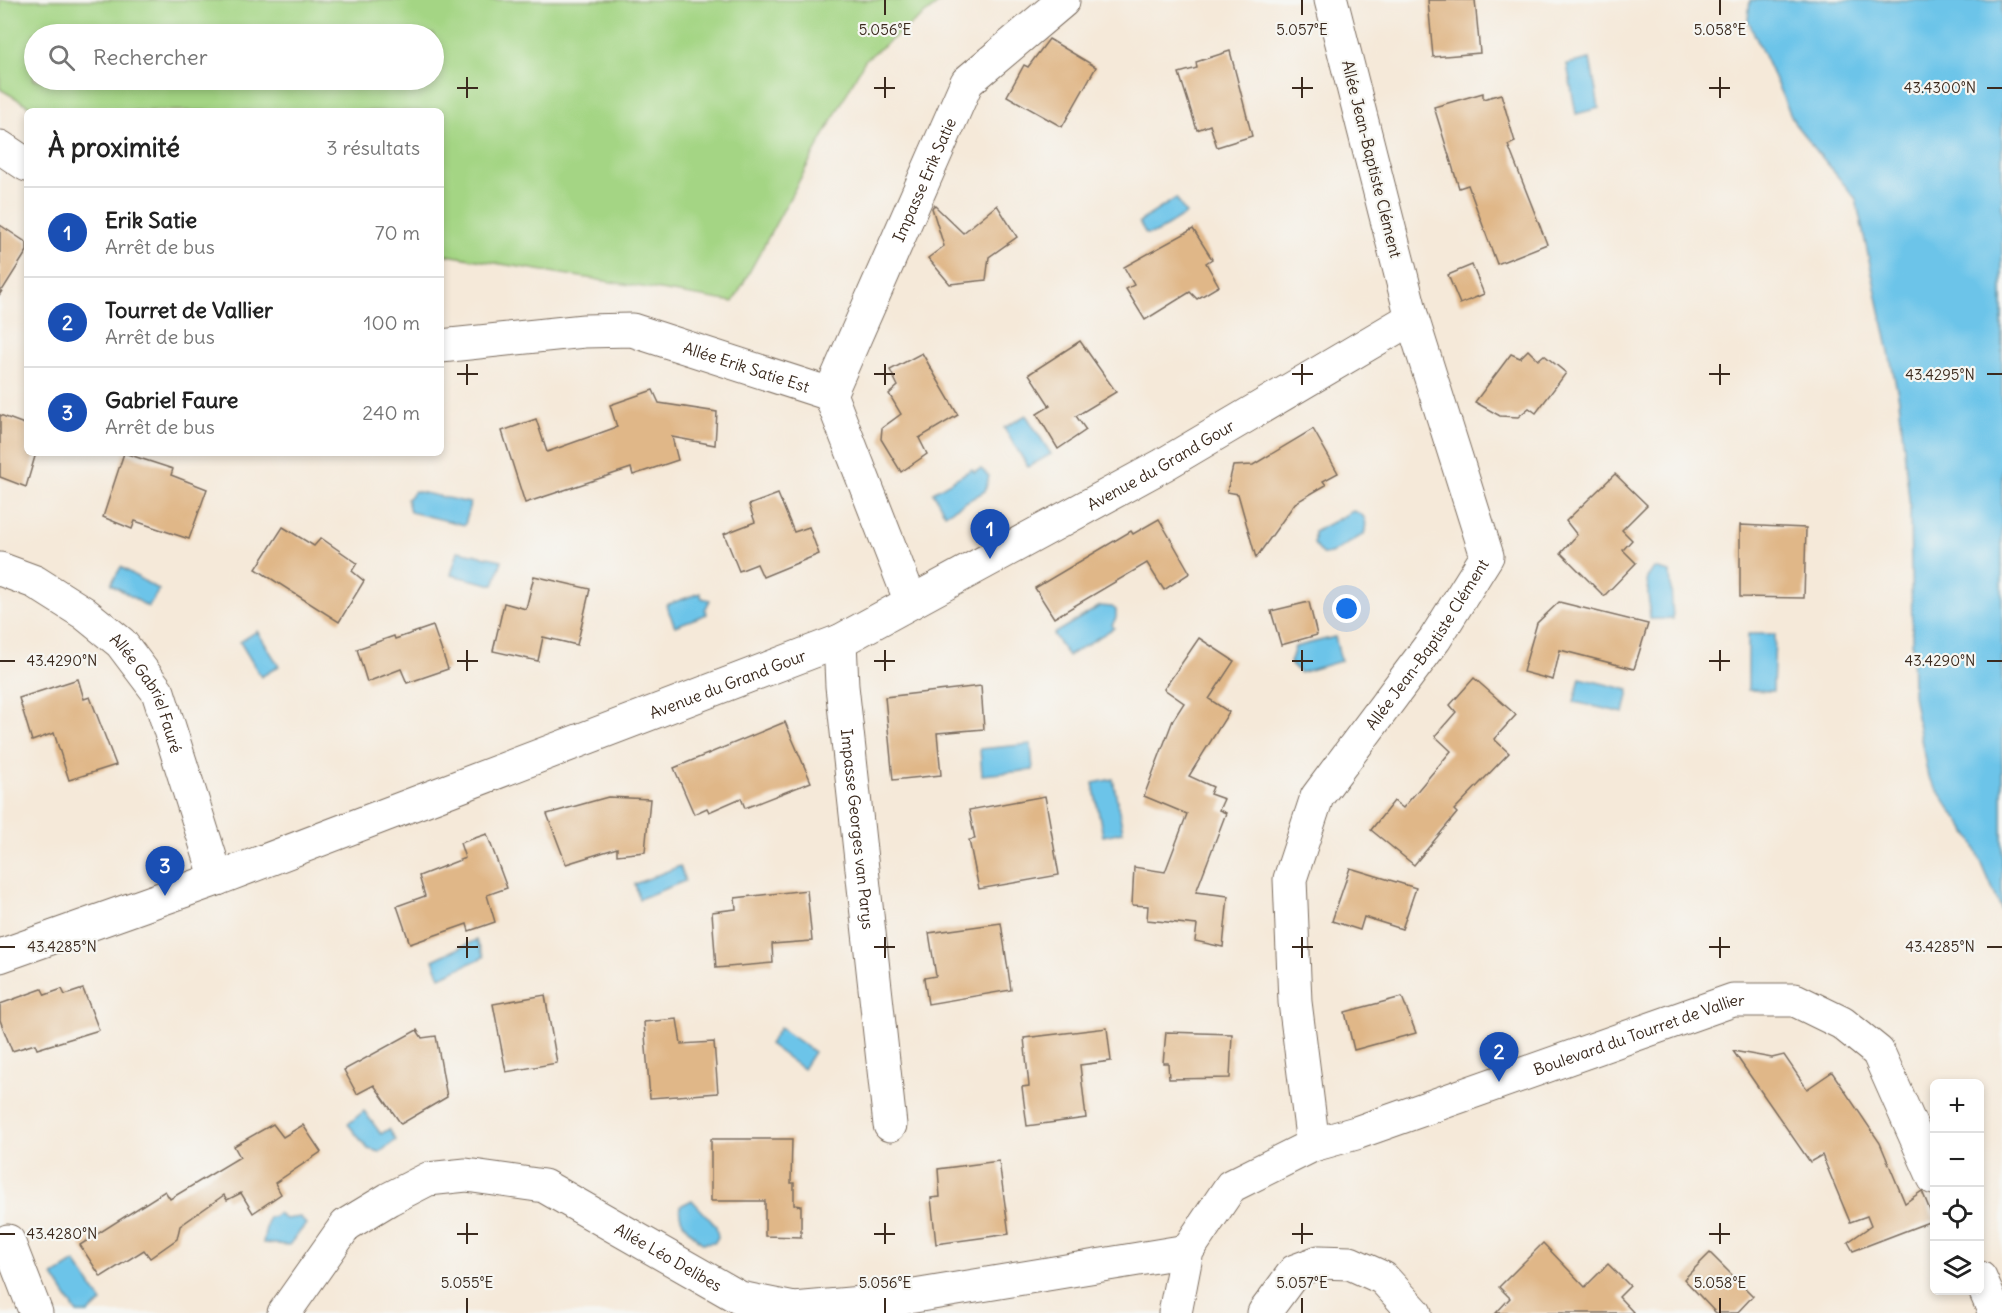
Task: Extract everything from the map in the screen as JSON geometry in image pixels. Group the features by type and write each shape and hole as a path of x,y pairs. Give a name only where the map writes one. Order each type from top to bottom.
{"street":[{"name":"Allée Jean-Baptiste Clément","path":"1313,1145 1295,1002 1290,879 1317,797 1435,639 1488,556 1412,318 1331,0"},
{"name":"Impasse Erik Satie","path":"830,394 967,82 1063,1"},
{"path":"0,147 24,163"},
{"name":"Avenue du Grand Gour","path":"0,956 217,879 840,641 1163,465 1412,318"},
{"name":"Allée Erik Satie Est","path":"444,346 585,331 632,330 830,394 911,602"},
{"name":"Allée Gabriel Fauré","path":"0,569 35,582 84,613 122,643 158,692 217,879"},
{"name":"Impasse Georges van Parys","path":"840,641 844,698 890,1125"},
{"name":"Boulevard du Tourret de Vallier","path":"1175,1313 1187,1251 1231,1186 1313,1145 1356,1133 1732,1000 1795,1000 1842,1023 1878,1052 1930,1167"},
{"name":"Allée Léo Delibes","path":"284,1313 346,1226 389,1198 428,1179 465,1175 544,1186 740,1298 795,1309 884,1301 1187,1251"},
{"path":"8,1241 36,1313"},
{"path":"1264,1313 1295,1271 1319,1262 1350,1263 1383,1278 1415,1313"},
{"path":"1984,1287 1995,1313"}],"green space":[{"path":"0,0 943,0 865,60 733,302 444,254 444,108 33,108 0,89"}],"water":[{"path":"1750,0 2002,0 2002,911 1971,838 1928,777 1913,695 1910,509 1899,399 1856,199 1795,124 1748,20"},
{"path":"1590,59 1599,108 1576,114 1567,64"},
{"path":"1176,198 1186,214 1156,233 1146,234 1139,222"},
{"path":"1026,415 1051,454 1028,467 1004,428"},
{"path":"972,469 974,472 981,469 989,476 985,491 945,514 933,492"},
{"path":"415,491 470,503 465,525 410,512 407,499"},
{"path":"1353,511 1364,519 1366,525 1364,534 1331,554 1322,554 1314,544 1314,532"},
{"path":"458,551 502,560 494,585 451,575"},
{"path":"121,567 159,590 148,607 111,584"},
{"path":"1654,568 1670,572 1673,619 1650,619 1647,578"},
{"path":"700,593 702,598 710,600 705,610 707,614 675,626 666,605"},
{"path":"1100,606 1112,607 1116,610 1116,618 1112,625 1114,628 1068,656 1053,634"},
{"path":"257,631 279,666 261,677 240,642"},
{"path":"1748,634 1775,634 1773,691 1748,690"},
{"path":"1335,637 1341,661 1300,673 1290,663 1295,647"},
{"path":"1580,678 1629,690 1624,713 1574,702"},
{"path":"1031,744 1033,770 982,775 980,749"},
{"path":"1113,779 1123,832 1103,836 1093,783"},
{"path":"680,866 685,881 639,899 635,884"},
{"path":"476,940 484,957 440,977 433,960"},
{"path":"780,1028 814,1052 803,1069 769,1044"},
{"path":"364,1111 381,1134 389,1129 396,1140 380,1152 368,1149 348,1124"},
{"path":"692,1200 716,1226 718,1237 715,1242 702,1243 683,1222 680,1206"},
{"path":"278,1213 285,1219 300,1217 306,1224 289,1245 263,1243 268,1217 273,1217"},
{"path":"75,1262 102,1302 88,1313 77,1313 53,1276"}],"building":[{"path":"1428,0 1475,0 1480,53 1433,57"},
{"path":"1049,39 1096,67 1062,127 1007,96 1024,65 1028,67"},
{"path":"1230,51 1252,136 1217,147 1210,125 1197,130 1179,73 1197,68 1196,62"},
{"path":"1483,93 1483,99 1501,94 1515,142 1508,145 1547,244 1497,264 1468,185 1459,188 1434,107"},
{"path":"934,205 963,233 997,205 1017,237 989,257 986,280 950,284 928,258 944,246 932,208"},
{"path":"0,225 24,241 24,256 0,294"},
{"path":"1193,229 1212,259 1206,263 1219,286 1197,299 1190,292 1145,320 1126,289 1134,285 1124,267"},
{"path":"1472,265 1484,294 1460,304 1448,275"},
{"path":"1080,341 1116,392 1076,416 1086,430 1058,449 1037,414 1050,406 1029,374"},
{"path":"1528,350 1538,360 1544,355 1566,373 1536,413 1529,408 1518,417 1500,416 1475,402 1511,354 1520,358"},
{"path":"922,353 958,415 919,438 927,454 901,472 881,439 882,428 901,414 889,394 898,386 890,370"},
{"path":"653,390 659,403 717,412 715,445 672,437 678,460 633,475 631,468 525,503 502,431 536,419 547,452 617,427 610,405"},
{"path":"0,415 24,424 24,456 35,456 26,487 0,477"},
{"path":"1313,429 1338,473 1323,481 1326,485 1295,503 1256,558 1238,494 1227,492 1233,466 1253,465"},
{"path":"123,456 133,456 173,469 171,475 207,489 189,539 135,521 132,529 103,517"},
{"path":"1615,474 1647,505 1622,530 1632,540 1623,550 1636,563 1604,596 1561,553 1577,535 1566,521"},
{"path":"778,494 794,532 809,527 819,554 763,577 757,564 739,571 724,534 755,522 749,505"},
{"path":"1159,519 1190,573 1164,590 1147,563 1054,618 1035,588 1131,531 1133,534"},
{"path":"1740,525 1806,528 1804,598 1740,597"},
{"path":"283,527 314,546 321,538 357,563 352,571 364,581 339,622 256,569"},
{"path":"534,576 590,589 577,645 543,637 538,661 493,651 504,603 526,609"},
{"path":"1309,602 1317,635 1281,645 1271,611"},
{"path":"1559,602 1648,624 1634,669 1560,650 1553,680 1523,672 1537,623"},
{"path":"433,626 448,669 407,683 401,669 367,682 357,649"},
{"path":"1199,638 1234,661 1209,699 1229,712 1189,776 1213,787 1210,794 1224,799 1219,810 1226,813 1196,892 1228,896 1223,947 1195,941 1197,925 1147,920 1148,906 1132,905 1134,867 1165,872 1187,814 1144,796 1173,720 1184,703 1164,689"},
{"path":"1474,678 1516,715 1494,739 1509,753 1454,810 1457,813 1414,865 1371,830 1394,801 1403,808 1451,751 1435,736 1456,712 1450,705"},
{"path":"78,679 84,699 90,697 116,765 69,780 54,733 32,741 19,698"},
{"path":"981,686 984,729 937,733 941,775 893,780 885,697"},
{"path":"785,722 811,782 745,808 741,798 709,812 707,808 694,814 674,768"},
{"path":"1045,796 1059,875 979,889 969,840 975,839 969,810"},
{"path":"608,797 650,799 645,852 617,855 617,848 566,864 547,814"},
{"path":"487,834 507,888 487,895 495,922 469,931 467,924 410,944 397,906 425,896 419,876 465,858 460,843"},
{"path":"1350,868 1416,888 1402,929 1364,917 1360,930 1332,921"},
{"path":"807,890 812,941 772,944 773,963 716,968 712,912 736,909 735,898"},
{"path":"1001,923 1011,990 928,1004 924,978 936,976 929,933"},
{"path":"42,989 45,995 62,989 65,995 83,989 99,1030 37,1049 35,1044 12,1051 0,1020 0,1004"},
{"path":"545,995 557,1063 506,1072 493,1004"},
{"path":"1402,997 1416,1033 1354,1050 1345,1012"},
{"path":"677,1019 681,1044 714,1042 718,1093 650,1098 644,1022"},
{"path":"1107,1028 1111,1061 1080,1065 1086,1118 1027,1126 1022,1087 1029,1086 1024,1038"},
{"path":"417,1030 422,1038 436,1036 447,1097 401,1124 374,1085 357,1094 344,1070"},
{"path":"1166,1032 1232,1034 1230,1078 1169,1079 1168,1063 1163,1063"},
{"path":"1733,1051 1772,1058 1784,1055 1807,1089 1832,1072 1880,1143 1905,1203 1922,1191 1930,1210 1930,1222 1853,1251 1848,1242 1871,1226 1867,1216 1850,1222 1822,1155 1810,1162"},
{"path":"273,1124 283,1137 303,1125 321,1152 275,1183 281,1194 253,1213 241,1193 227,1200 224,1195 180,1226 177,1239 150,1258 144,1250 101,1277 80,1245 165,1191 170,1199 240,1157 234,1146"},
{"path":"711,1139 792,1139 791,1183 794,1183 794,1205 801,1206 801,1237 765,1236 765,1201 711,1201"},
{"path":"999,1161 1009,1234 936,1244 931,1198 940,1197 938,1169"},
{"path":"1543,1243 1585,1287 1608,1264 1630,1286 1619,1297 1634,1313 1496,1313 1510,1298 1499,1287"},
{"path":"1710,1253 1753,1296 1737,1313 1716,1313 1684,1279"}],"place":[{"name":"Erik Satie","path":"990,559"},
{"name":"Gabriel Faure","path":"165,896"},
{"name":"Tourret de Vallier","path":"1499,1082"}]}
